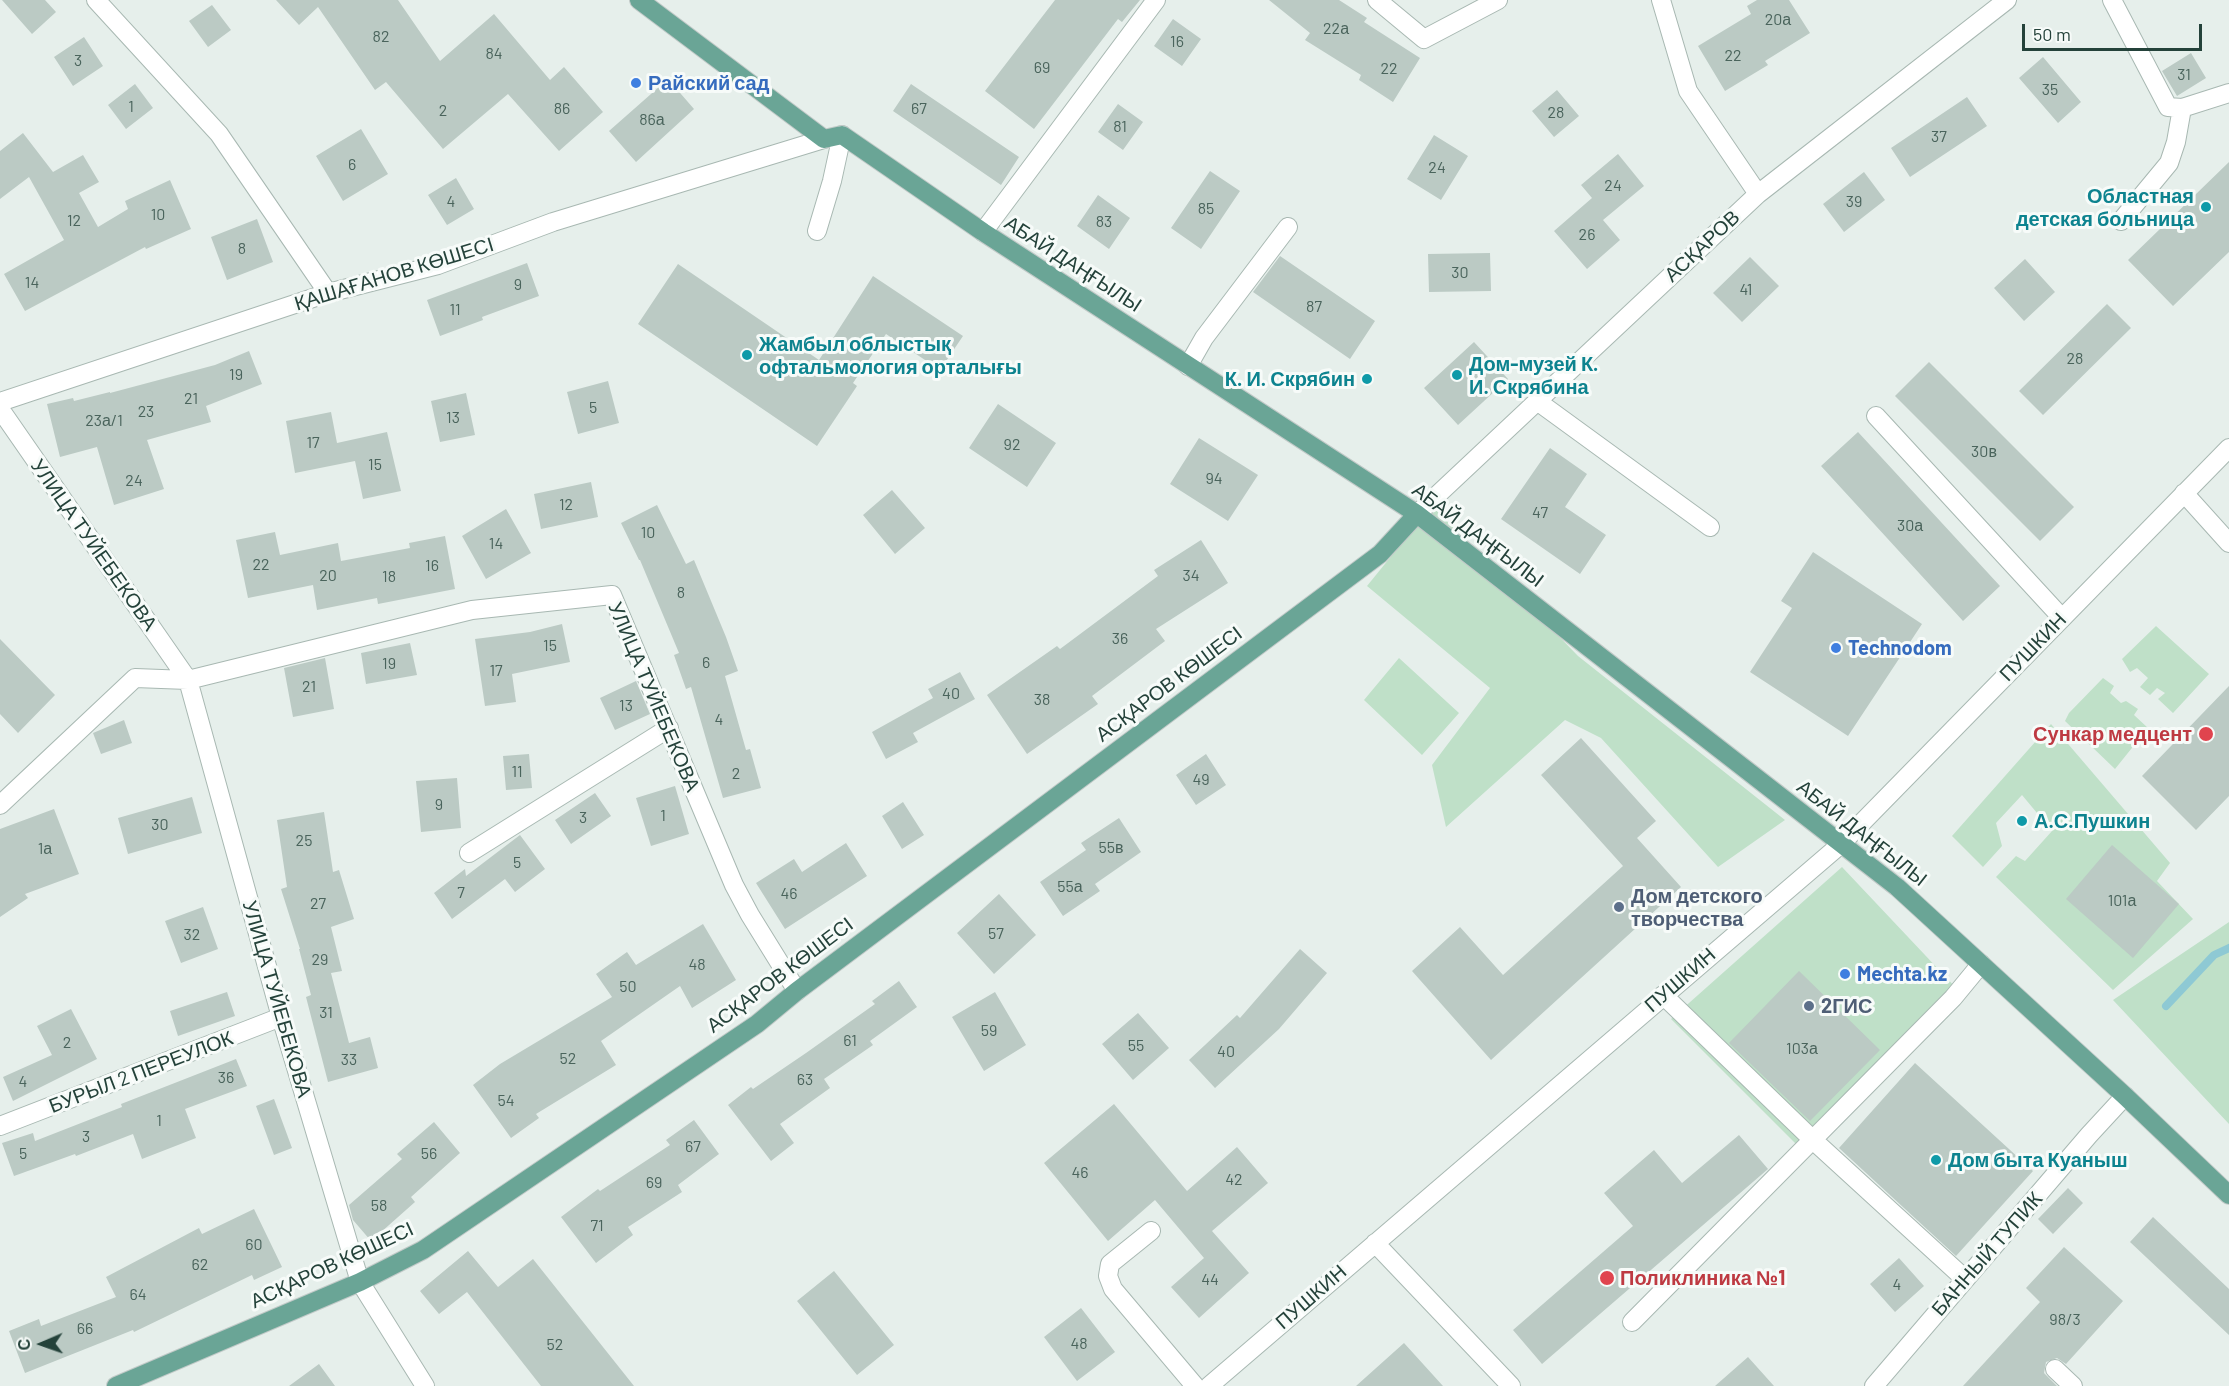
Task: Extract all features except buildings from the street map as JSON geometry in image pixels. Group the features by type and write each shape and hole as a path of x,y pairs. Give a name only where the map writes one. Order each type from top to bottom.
{"main road":[{"name":"АБАЙ ДАҢҒЫЛЫ","path":"639,0 833,137 1417,514 1840,845 1897,887 2125,1096 2229,1195"},
{"name":"АСҚАРОВ КӨШЕСІ","path":"116,1386 360,1281 423,1250 757,1024 797,991 1380,554 1417,514"}],"street":[{"path":"96,0 219,134 328,293"},
{"path":"983,232 1156,0"},
{"path":"1377,0 1424,39 1498,0"},
{"path":"1661,0 1688,91 1758,194"},
{"name":"АСҚАРОВ","path":"1417,514 1758,194 2007,0"},
{"path":"2112,0 2168,107 2182,108 2229,93"},
{"path":"2121,221 2169,163 2176,142 2182,108"},
{"path":"817,231 832,181 833,137"},
{"name":"ҚАШАҒАНОВ КӨШЕСІ","path":"0,402 328,293 438,265 553,222 833,137"},
{"path":"1188,366 1204,338 1288,227"},
{"path":"1537,401 1710,527"},
{"name":"УЛИЦА ТУЙЕБЕКОВА","path":"0,409 188,680 281,1017 360,1281 425,1386"},
{"path":"1876,416 2062,618"},
{"name":"ПУШКИН","path":"1209,1386 1840,845 2229,448"},
{"path":"2184,493 2229,543"},
{"name":"УЛИЦА ТУЙЕБЕКОВА","path":"188,680 472,610 612,595 734,885 797,991"},
{"path":"0,805 135,678 188,680"},
{"path":"469,853 669,728"},
{"path":"1632,1322 1953,998 1981,964"},
{"path":"1663,995 1813,1140 1965,1279"},
{"name":"БУРЫЛ 2 ПЕРЕУЛОК","path":"0,1126 281,1017"},
{"name":"БАННЫЙ ТУПИК","path":"1874,1386 2125,1096"},
{"path":"1151,1231 1110,1264 1108,1276 1113,1289 1195,1386"},
{"path":"1375,1243 1511,1386"},
{"path":"2055,1369 2073,1386"}],"green space":[{"path":"1432,506 1578,656 1785,820 1718,867 1601,738 1565,720 1446,827 1432,765 1490,688 1367,586"},
{"path":"2156,626 2209,674 2173,713 2158,699 2165,693 2157,688 2150,695 2140,687 2148,678 2137,668 2130,672 2122,659"},
{"path":"1399,658 1459,713 1422,755 1364,700"},
{"path":"2103,678 2114,686 2110,693 2121,703 2126,701 2138,709 2134,715 2148,728 2115,769 2065,721 2069,713"},
{"path":"2051,724 2170,863 2157,881 2193,919 2113,990 1996,877 2016,856 2025,861 2052,831 2022,795 1996,823 2002,846 1983,867 1952,836"},
{"path":"1842,867 1958,990 1806,1154 1671,1019"},
{"path":"2229,922 2229,1124 2113,1000"}],"waterway":[{"path":"2166,1006 2214,955 2229,948"}],"place":[{"name":"Райский сад","path":"636,83"},
{"name":"Областная детская больница","path":"2206,207"},
{"name":"Жамбыл облыстық офтальмология орталығы","path":"747,355"},
{"name":"Дом-музей К. И. Скрябина","path":"1457,375"},
{"name":"К. И. Скрябин","path":"1367,379"},
{"name":"Technodom","path":"1836,648"},
{"name":"Сункар медцент","path":"2206,734"},
{"name":"А.С.Пушкин","path":"2022,821"},
{"name":"Дом детского творчества","path":"1619,907"},
{"name":"Mechta.kz","path":"1845,974"},
{"name":"2ГИС","path":"1809,1006"},
{"name":"Дом быта Куаныш","path":"1936,1160"},
{"name":"Поликлиника №1","path":"1607,1278"}]}
